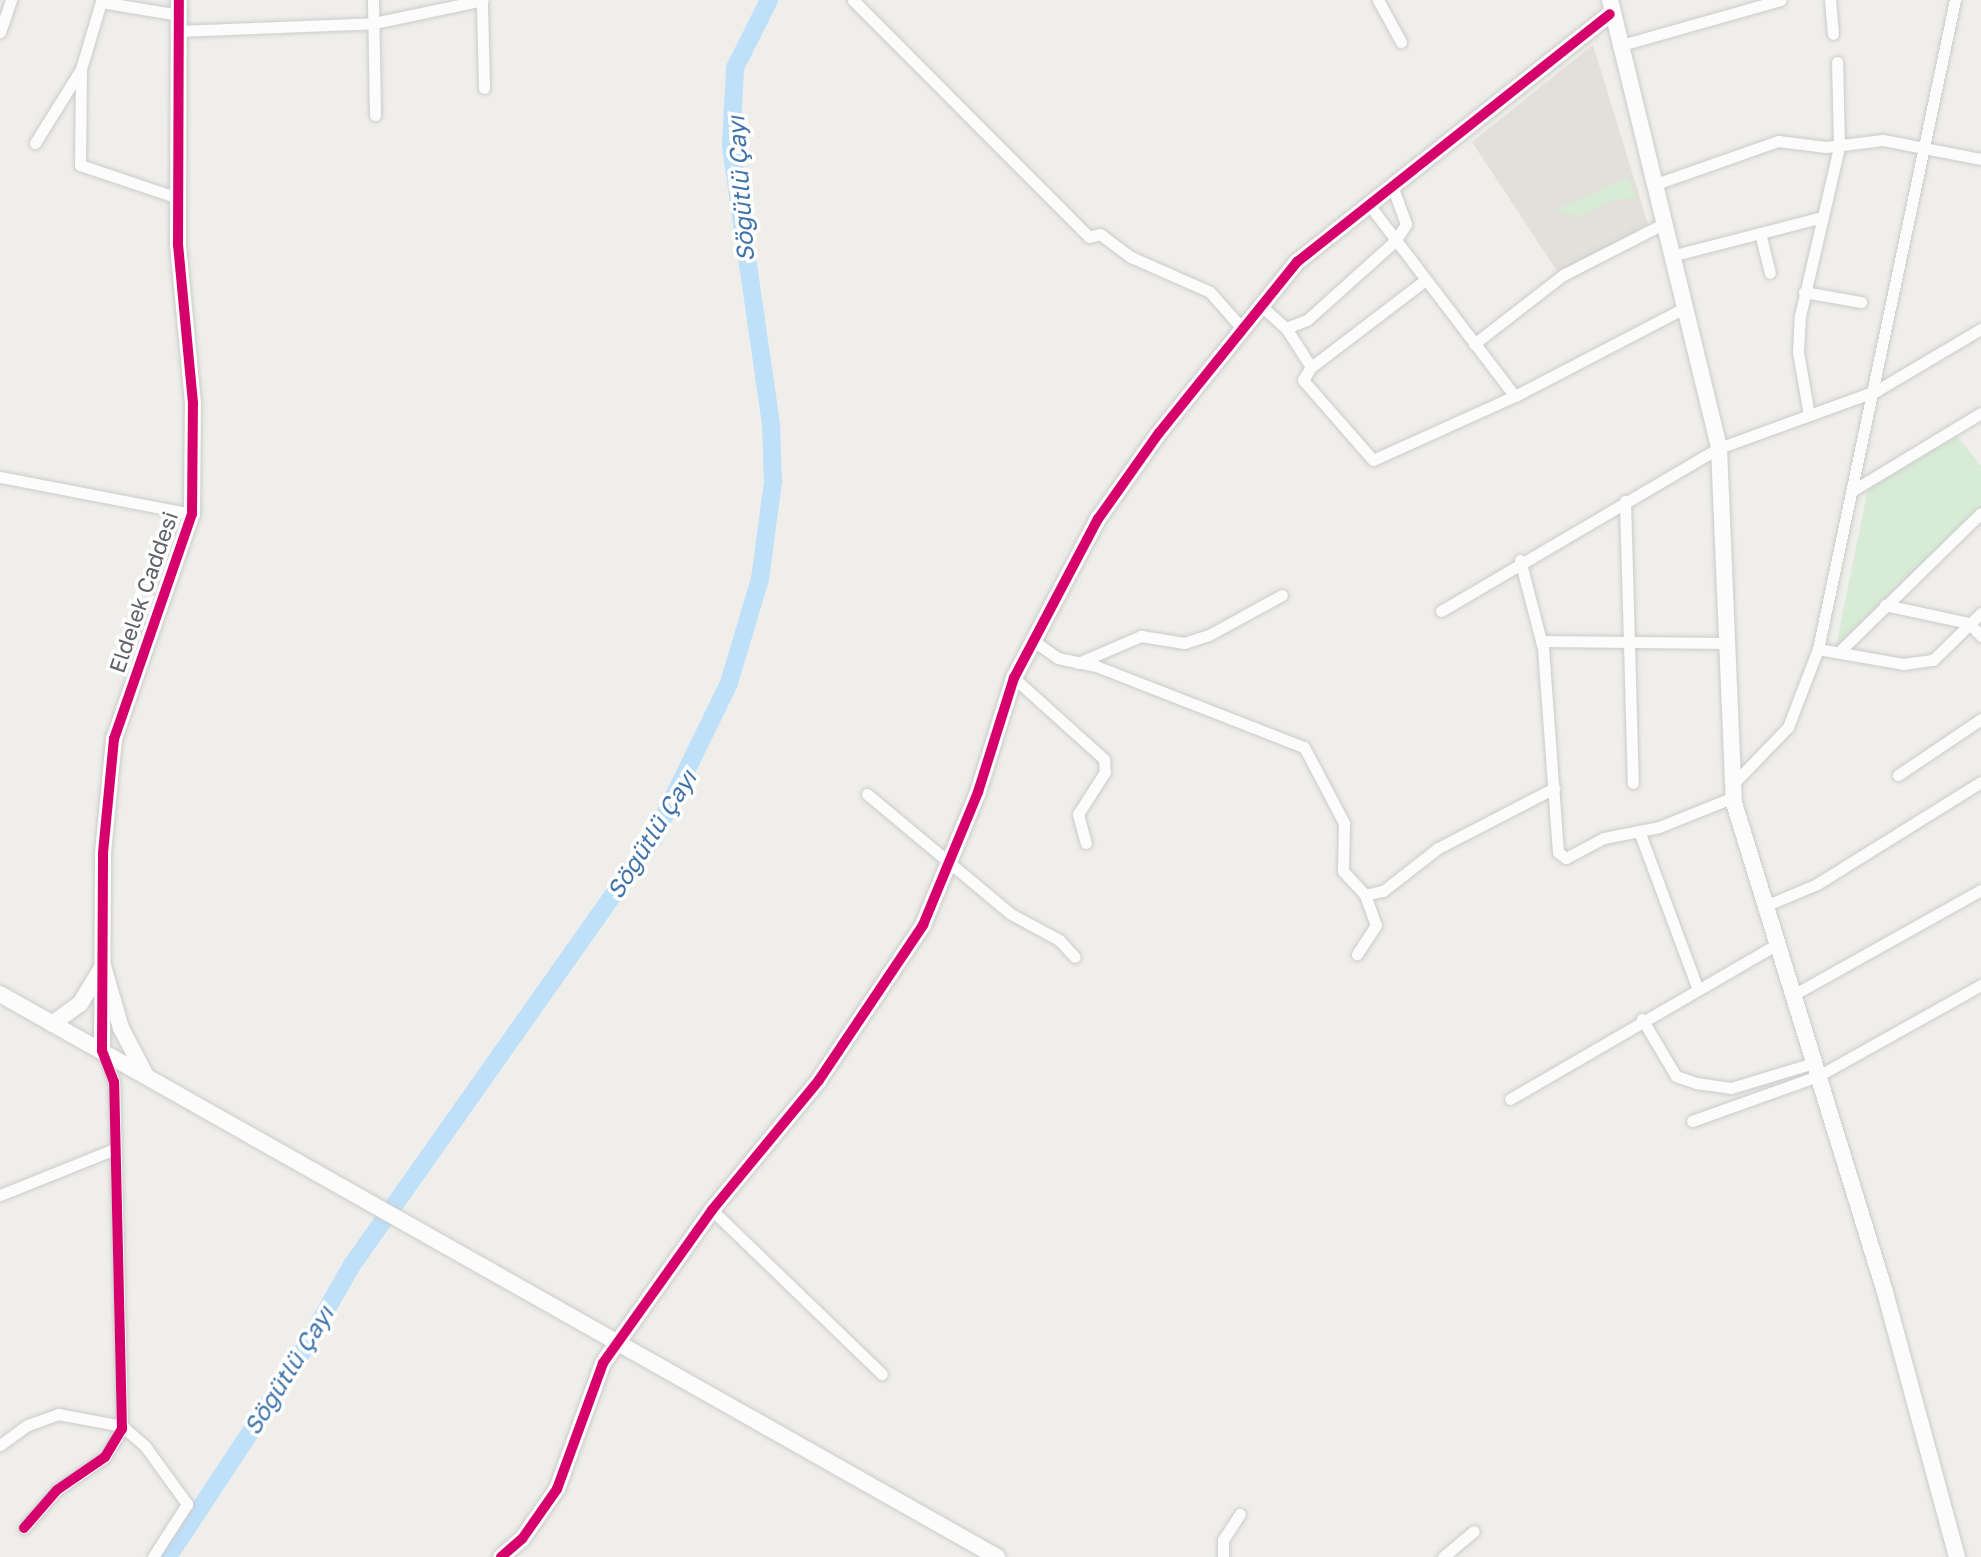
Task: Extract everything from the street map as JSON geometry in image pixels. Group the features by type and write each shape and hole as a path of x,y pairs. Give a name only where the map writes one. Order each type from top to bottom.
{"street":[{"path":"0,32 11,0"},
{"path":"373,0 375,115"},
{"path":"853,0 1089,237 1100,234 1131,257 1210,292 1240,326"},
{"path":"1378,0 1401,42"},
{"path":"1618,46 1748,5 1781,0"},
{"path":"1830,0 1833,34"},
{"path":"1520,560 1541,641 1554,788 1554,839 1566,858 1604,838 1639,831 1733,791 1788,727 1818,649 1876,391 1955,0"},
{"path":"178,198 80,165 81,69 97,1 179,15 374,23 482,2 484,88"},
{"path":"501,1557 522,1539 557,1489 590,1392 617,1344 712,1210 880,994 923,925 948,857 978,792 1014,678 1098,519 1240,326 1297,262 1393,188 1610,7 1719,448 1733,791 1957,1557"},
{"name":"Eldelek Caddesi","path":"102,1050 114,739 192,514 193,403 178,198 179,15"},
{"path":"1809,415 1798,352 1804,292 1819,218 1839,147 1837,62"},
{"path":"35,143 81,69"},
{"path":"1653,185 1778,141 1839,147 1883,140 1981,159"},
{"path":"1286,328 1307,320 1395,241 1406,224 1393,188"},
{"path":"1370,206 1424,281 1515,396"},
{"path":"1671,256 1819,218"},
{"path":"1474,344 1563,275 1663,224"},
{"path":"1760,233 1770,273"},
{"path":"1424,281 1311,367 1303,380 1318,403 1373,460 1515,396 1684,308"},
{"path":"1804,292 1861,302"},
{"path":"1259,304 1286,328 1311,367"},
{"path":"1441,611 1520,560 1719,448 1876,391 1981,329"},
{"path":"1855,489 1981,413"},
{"path":"0,477 192,514"},
{"path":"1625,501 1633,783"},
{"path":"1842,649 1981,513"},
{"path":"1078,663 1141,636 1184,643 1209,635 1282,595"},
{"path":"1885,605 1969,623 1981,636"},
{"path":"1818,649 1842,649 1903,664 1933,660 1981,613"},
{"path":"1541,641 1727,643"},
{"path":"1035,642 1078,663 1304,747 1344,823 1343,871 1365,895 1376,925 1357,954"},
{"path":"1014,678 1104,759 1105,772 1077,820 1086,843"},
{"path":"1898,775 1981,719"},
{"path":"1765,906 1817,884 1981,782"},
{"path":"1365,895 1383,891 1438,848 1554,788"},
{"path":"867,794 948,857 1011,914 1059,940 1075,957"},
{"path":"1639,831 1697,987"},
{"path":"1793,995 1981,890"},
{"path":"1510,1099 1697,987 1777,944"},
{"path":"52,1024 80,1004 103,966"},
{"path":"103,966 121,1028 145,1076"},
{"path":"1692,1121 1816,1070 1981,985"},
{"path":"0,994 481,1270 997,1557"},
{"path":"1642,1019 1676,1076 1696,1083 1731,1088 1816,1070"},
{"path":"24,1528 57,1490 105,1457 122,1426 112,1150 114,1082 102,1050"},
{"path":"0,1195 112,1150"},
{"path":"712,1210 882,1374"},
{"path":"0,1445 28,1425 58,1414 122,1426 187,1504 153,1557"},
{"path":"1223,1557 1223,1540 1240,1514"},
{"path":"1443,1557 1474,1531"}],"shaded area":[{"path":"1593,45 1648,224 1559,274 1472,142"}],"green space":[{"path":"1628,178 1637,198 1617,199 1579,216 1554,211"},
{"path":"1955,433 1981,466 1981,510 1836,647 1868,489"}],"waterway":[{"name":"Söğütlü Çayı","path":"168,1557 296,1363 352,1265 654,837 729,683 760,579 773,481 771,424 731,145 735,68 769,0"}],"cycle path":[{"path":"24,1528 57,1490 105,1457 122,1429 114,1082 102,1050 103,853 114,739 192,514 193,403 178,245 179,0"},
{"path":"501,1557 522,1539 557,1489 603,1363 712,1210 819,1080 923,925 978,792 1014,678 1098,519 1159,433 1297,262 1610,14"}]}
